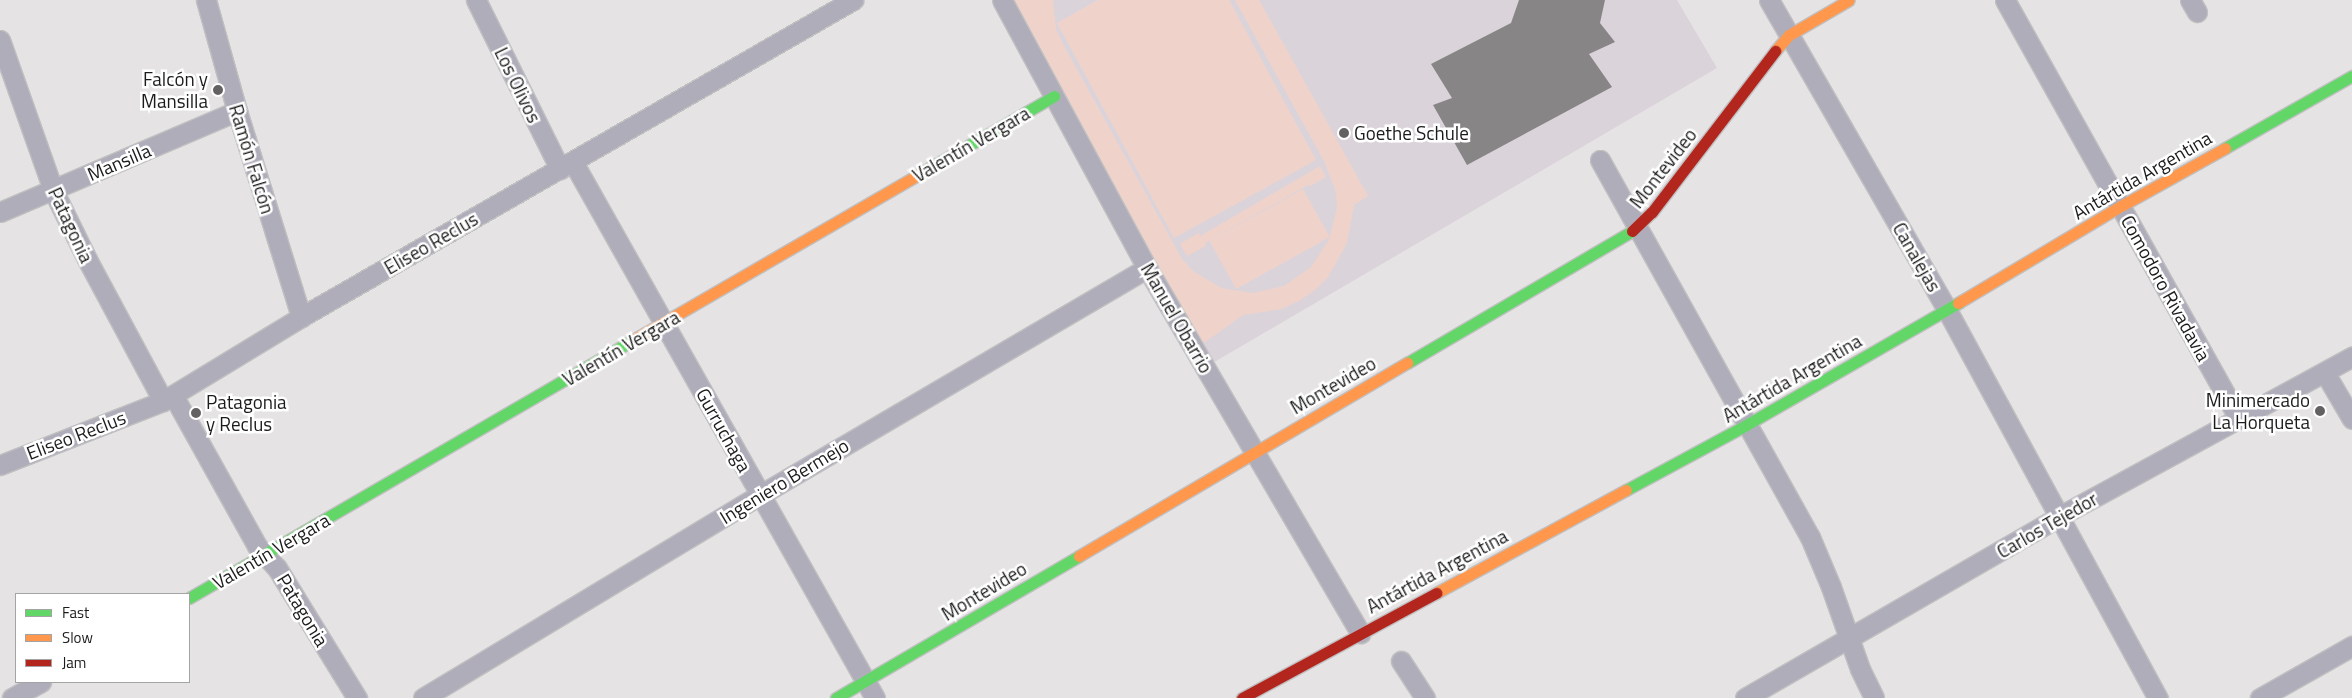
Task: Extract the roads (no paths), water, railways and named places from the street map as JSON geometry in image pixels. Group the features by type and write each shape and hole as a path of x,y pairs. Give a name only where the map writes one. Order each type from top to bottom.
{"street":[{"name":"Ramón Falcón","path":"206,0 237,111 301,317"},
{"name":"Los Olivos","path":"476,0 566,165"},
{"name":"Eliseo Reclus","path":"0,465 168,398 301,317 853,0"},
{"name":"Manuel Obarrio","path":"1002,0 1147,268 1360,633"},
{"name":"Canalejas","path":"1769,0 1948,310 2058,518"},
{"path":"1789,35 1849,0"},
{"name":"Comodoro Rivadavia","path":"2005,0 2239,419"},
{"name":"Montevideo","path":"836,698 870,690 1255,451 1637,228 1652,212 1768,58 1789,35"},
{"name":"Patagonia","path":"0,40 53,190 88,261 258,546 278,568 357,698"},
{"name":"Antártida Argentina","path":"1242,698 1746,425 1948,310 2121,206 2352,76"},
{"name":"Valentín Vergara","path":"190,597 1054,96"},
{"name":"Mansilla","path":"0,212 237,111"},
{"path":"1600,160 1810,537 1860,669 1874,698"},
{"name":"Gurruchaga","path":"566,165 664,323 870,690"},
{"name":"Ingeniero Bermejo","path":"423,698 760,495 1147,268"},
{"name":"Carlos Tejedor","path":"1745,698 2058,518 2352,357"},
{"path":"2325,373 2352,419"},
{"path":"2058,518 2158,698"},
{"path":"2260,698 2352,646"},
{"path":"1401,661 1425,698"},
{"path":"12,698 39,683"}],"place":[{"name":"Falcón y Mansilla","path":"218,90"},
{"name":"Goethe Schule","path":"1344,133"},
{"name":"Minimercado La Horqueta","path":"2320,411"},
{"name":"Patagonia y Reclus","path":"196,413"}]}
